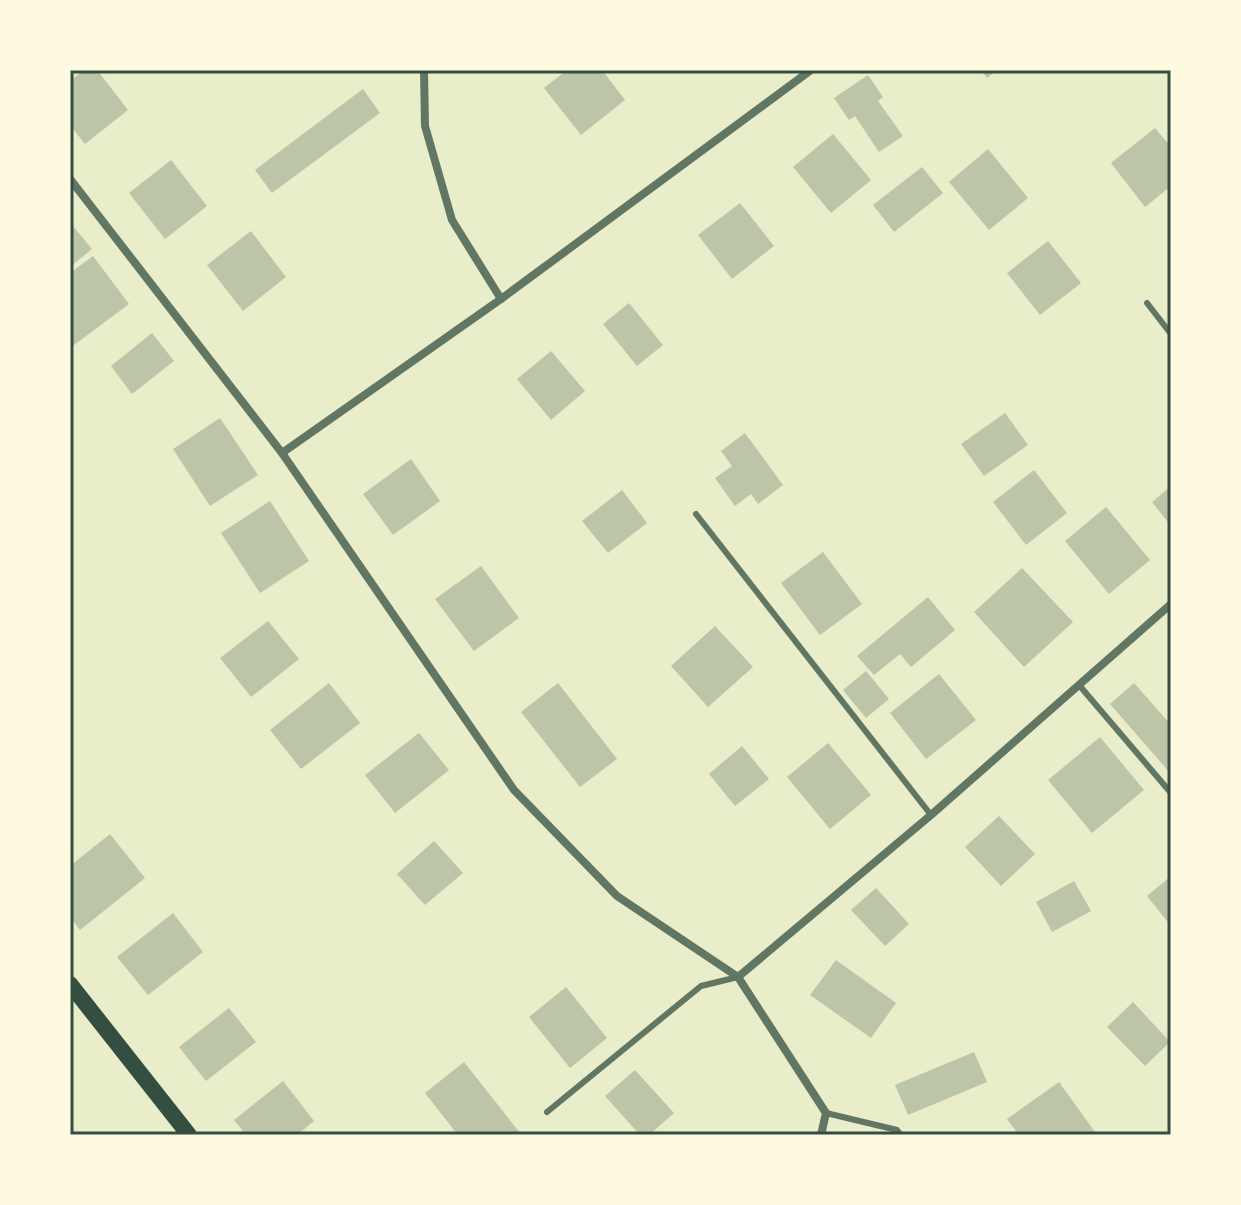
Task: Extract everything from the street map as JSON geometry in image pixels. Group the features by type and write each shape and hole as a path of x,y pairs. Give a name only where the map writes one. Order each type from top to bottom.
{"main road":[{"path":"70,984 189,1135"}],"street":[{"path":"424,70 425,126 452,220 501,299"},
{"path":"282,453 501,299 811,70"},
{"path":"70,179 282,453 514,790 617,896 738,977 826,1113 821,1135"},
{"path":"738,977 931,815 1171,604"}],"lane":[{"path":"1147,303 1171,334"},
{"path":"696,514 931,815"},
{"path":"1079,685 1171,793"},
{"path":"547,1112 701,986 738,977"},
{"path":"826,1113 897,1130 901,1135"}],"building":[{"path":"84,70 97,70 128,110 85,144 70,125 70,81"},
{"path":"567,70 602,70 625,100 581,135 544,88"},
{"path":"981,70 998,70 987,78"},
{"path":"868,75 883,97 878,101 903,136 879,152 855,116 849,120 834,98"},
{"path":"363,89 380,113 272,193 255,170"},
{"path":"1155,128 1171,147 1171,186 1145,207 1111,163"},
{"path":"833,134 871,180 831,213 793,167"},
{"path":"988,149 1028,198 989,230 949,182"},
{"path":"171,160 207,206 165,239 129,193"},
{"path":"922,167 943,193 894,232 873,205"},
{"path":"740,203 774,246 732,279 698,235"},
{"path":"72,225 92,249 70,267 70,227"},
{"path":"251,231 286,277 243,311 207,265"},
{"path":"1048,241 1081,283 1040,315 1007,273"},
{"path":"93,256 129,304 70,348 70,273"},
{"path":"629,303 663,345 637,366 603,324"},
{"path":"152,333 174,361 132,394 111,366"},
{"path":"551,351 585,391 551,420 517,379"},
{"path":"1005,413 1028,445 984,476 961,444"},
{"path":"220,418 258,475 210,506 173,449"},
{"path":"745,433 783,485 758,504 751,494 735,506 715,478 732,466 721,451"},
{"path":"411,459 440,501 393,535 363,494"},
{"path":"1034,470 1067,513 1026,545 993,502"},
{"path":"1171,486 1171,526 1152,502"},
{"path":"622,490 647,523 608,553 582,521"},
{"path":"270,501 309,561 260,593 221,533"},
{"path":"1106,507 1150,560 1109,594 1065,541"},
{"path":"823,552 862,604 820,635 781,583"},
{"path":"481,566 519,618 474,651 435,599"},
{"path":"1022,568 1073,622 1024,667 974,612"},
{"path":"928,597 955,630 911,667 900,654 874,675 857,656"},
{"path":"268,621 299,659 251,697 220,658"},
{"path":"715,626 753,667 708,707 671,666"},
{"path":"866,671 889,699 866,718 843,690"},
{"path":"939,674 976,720 926,759 890,713"},
{"path":"329,683 360,723 301,769 270,730"},
{"path":"558,683 617,759 580,787 521,712"},
{"path":"1134,683 1171,725 1171,774 1110,704"},
{"path":"419,733 449,770 395,813 365,775"},
{"path":"1100,737 1144,790 1092,833 1048,780"},
{"path":"828,743 871,795 830,829 787,777"},
{"path":"742,746 769,779 735,806 709,774"},
{"path":"999,816 1035,854 1001,886 965,847"},
{"path":"110,834 145,878 80,930 70,917 70,866"},
{"path":"434,841 463,873 425,905 397,874"},
{"path":"1171,876 1171,926 1147,896"},
{"path":"1074,881 1091,911 1052,932 1036,902"},
{"path":"876,888 909,924 885,946 851,910"},
{"path":"173,913 203,952 148,995 117,957"},
{"path":"836,960 896,1003 871,1038 810,995"},
{"path":"566,987 607,1038 570,1068 529,1017"},
{"path":"1133,1002 1170,1042 1145,1066 1107,1027"},
{"path":"229,1008 256,1042 206,1081 179,1047"},
{"path":"974,1052 987,1082 908,1115 895,1085"},
{"path":"464,1062 520,1133 458,1135 425,1093"},
{"path":"635,1070 674,1113 649,1135 640,1135 605,1096"},
{"path":"283,1081 314,1121 297,1135 246,1135 234,1120"},
{"path":"1059,1082 1095,1132 1090,1135 1019,1135 1007,1119"}]}
